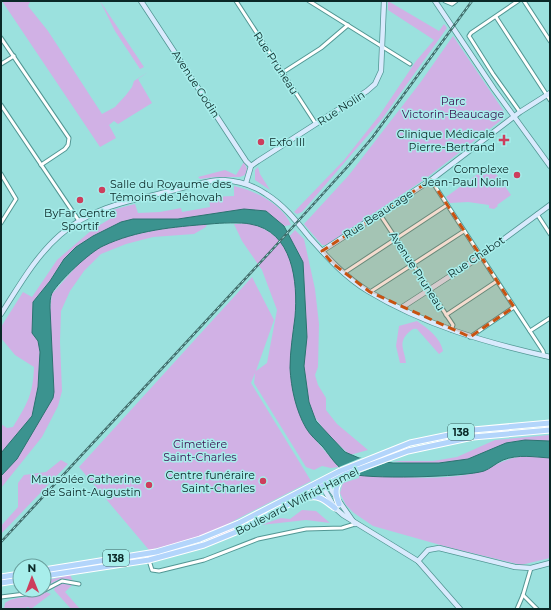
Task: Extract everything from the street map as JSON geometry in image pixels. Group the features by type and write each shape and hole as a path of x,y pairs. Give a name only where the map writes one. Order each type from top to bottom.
{"main road":[{"name":"Avenue Godin","path":"141,1 246,161 252,166"},
{"name":"Rue Nolin","path":"252,166 367,91 375,84 381,71 384,1"},
{"path":"435,1 550,166"},
{"name":"Rue Beaucage","path":"322,251 431,180 514,116 548,94"},
{"path":"246,183 252,166"},
{"path":"1,314 40,255 60,235 79,221 113,205 210,181 229,181 246,183 262,191 280,204 344,274 370,292 401,308 470,337 550,357"},
{"name":"Rue Chabot","path":"401,308 481,256 550,205"},
{"name":"Boulevard Wilfrid-Hamel","path":"52,569 147,554 178,547 212,535 340,471 410,443 489,427 550,423"},
{"name":"Boulevard Wilfrid-Hamel","path":"52,575 149,560 191,550 217,540 294,502 346,474 408,451 457,439 492,434 550,430"},
{"path":"337,506 336,486 346,474"},
{"path":"321,480 337,506 355,524 418,561 460,609"},
{"path":"294,502 316,496 337,506"},
{"path":"418,561 428,550 439,548 504,565 531,568 550,563"},
{"path":"1,577 12,575"},
{"path":"1,584 12,582"}],"street":[{"name":"Rue Pruneau","path":"236,1 316,124"},
{"path":"309,1 410,64"},
{"path":"445,1 452,4 456,1"},
{"path":"518,1 471,33 470,38 520,112"},
{"path":"524,1 550,41"},
{"path":"496,17 548,94 550,100"},
{"path":"282,73 321,48 348,25"},
{"path":"1,38 69,138 68,145 65,149 41,165"},
{"path":"1,64 14,56"},
{"path":"1,105 2,111 79,221"},
{"path":"1,174 16,199 1,223"},
{"path":"431,180 543,351 544,356"},
{"path":"344,274 447,206"},
{"name":"Avenue Pruneau","path":"380,213 453,326 451,330"},
{"path":"537,214 550,234"},
{"path":"370,292 464,231"},
{"path":"446,315 498,281"},
{"path":"470,337 514,307"},
{"path":"530,331 550,318"},
{"path":"147,554 152,570 159,571 184,567 258,538 306,530 342,528 355,524"},
{"path":"517,609 524,594 531,568"},
{"path":"52,587 62,581 79,584"},
{"path":"524,594 536,609"},
{"path":"1,597 12,596"}],"highlighted area":[{"path":"431,180 514,307 470,337 370,292 332,263 322,251"}],"green space":[{"path":"2,1 30,2 28,6 48,31 102,114 115,107 132,87 134,81 148,72 138,79 152,103 118,124 114,121 109,125 116,138 100,147"},
{"path":"100,1 144,67 140,69 115,31"},
{"path":"388,1 439,31 444,24 447,28 382,119 302,212 297,214 294,212 344,160 379,116 416,61 434,40 388,10"},
{"name":"Parc Victorin-Beaucage","path":"453,36 505,113 504,118 425,179 326,245 322,245 304,224 349,175 420,83"},
{"path":"244,162 247,169 245,175 240,177 215,177 200,179 198,177 225,170 236,175"},
{"path":"490,165 511,195 494,209 489,208 489,205 468,202 450,203 446,197"},
{"path":"258,167 260,174 270,190 255,180 255,170"},
{"path":"234,186 251,191 275,205 287,218 291,225 284,226 266,211 212,214 178,219 133,219 121,222 76,247 64,259 50,281 33,302 32,333 38,341 40,352 38,387 32,416 1,453 1,424 7,428 13,427 26,405 32,385 34,367 15,355 1,338 1,327 23,292 32,297 57,260 93,229 115,216 112,210 135,204 138,213 160,212 181,208 182,212 210,207 209,197 234,196"},
{"name":"Cimetière Saint-Charles","path":"249,223 273,234 287,252 294,273 296,297 291,374 294,396 301,417 306,426 318,443 339,467 331,468 322,466 314,470 306,467 254,383 255,373 251,383 311,481 216,530 191,540 149,550 79,467 252,277 274,320 256,371 267,363 277,310 262,270 242,241 234,224"},
{"path":"207,224 206,227 194,234 153,237 126,244 101,254 84,271 70,291 61,311 60,342 62,391 58,406 42,437 1,488 1,476 17,459 35,428 52,294 82,260 99,247 119,238 171,227"},
{"path":"295,230 304,239 315,289 319,324 318,367 315,375 318,385 326,398 326,410 337,424 368,450 350,455 327,434 312,413 304,366 307,337 303,262 289,237"},
{"path":"417,321 436,337 443,351 439,354 417,329 412,329 403,340 406,363 400,363 396,346 399,326"},
{"path":"550,435 550,441 512,442 472,457 449,463 421,464 393,461 433,461 457,457 495,440"},
{"path":"528,456 550,458 550,558 521,565 451,548 373,526 354,513 346,505 340,493 343,483 359,478 359,475 415,478 457,476 478,472 511,459"},
{"path":"61,460 68,464 1,534 1,526 18,507 18,483 24,475 46,472"},
{"path":"312,487 236,529 210,539 210,538"},
{"path":"302,510 316,511 330,523 306,520 261,525 281,518 290,519"},
{"path":"70,575 73,581 69,579 62,579 52,584 52,579"},
{"path":"61,583 72,585 65,592 80,609 71,609 54,590 55,587"},
{"path":"46,598 31,609 28,607 23,609 4,609 5,603 14,599"}],"shaded area":[{"path":"244,209 266,211 284,226 303,262 307,337 304,366 309,402 316,421 345,452 359,458 393,463 439,463 468,459 506,443 525,440 550,441 550,458 526,456 514,457 503,460 484,471 457,475 393,477 357,475 344,471 308,431 299,414 290,368 296,303 295,289 290,260 284,247 276,237 264,229 246,223 225,223 182,226 129,236 97,249 61,281 52,293 50,302 53,398 17,459 1,476 1,453 32,416 38,387 40,352 38,341 32,333 33,302 50,281 64,259 76,247 93,236 121,222 133,219 178,219"}],"pier":[{"path":"363,457 380,459 385,463 352,476 339,467"}],"railway":[{"path":"1,542 349,165 372,138 472,1"}],"place":[{"name":"Clinique Médicale Pierre-Bertrand","path":"504,140"},
{"name":"Exfo III","path":"261,142"},
{"name":"Complexe Jean-Paul Nolin","path":"517,175"},
{"name":"Salle du Royaume des Témoins de Jéhovah","path":"102,190"},
{"name":"ByFar Centre Sportif","path":"80,200"},
{"name":"Centre funéraire Saint-Charles","path":"263,481"},
{"name":"Mausolée Catherine de Saint-Augustin","path":"149,485"}]}
